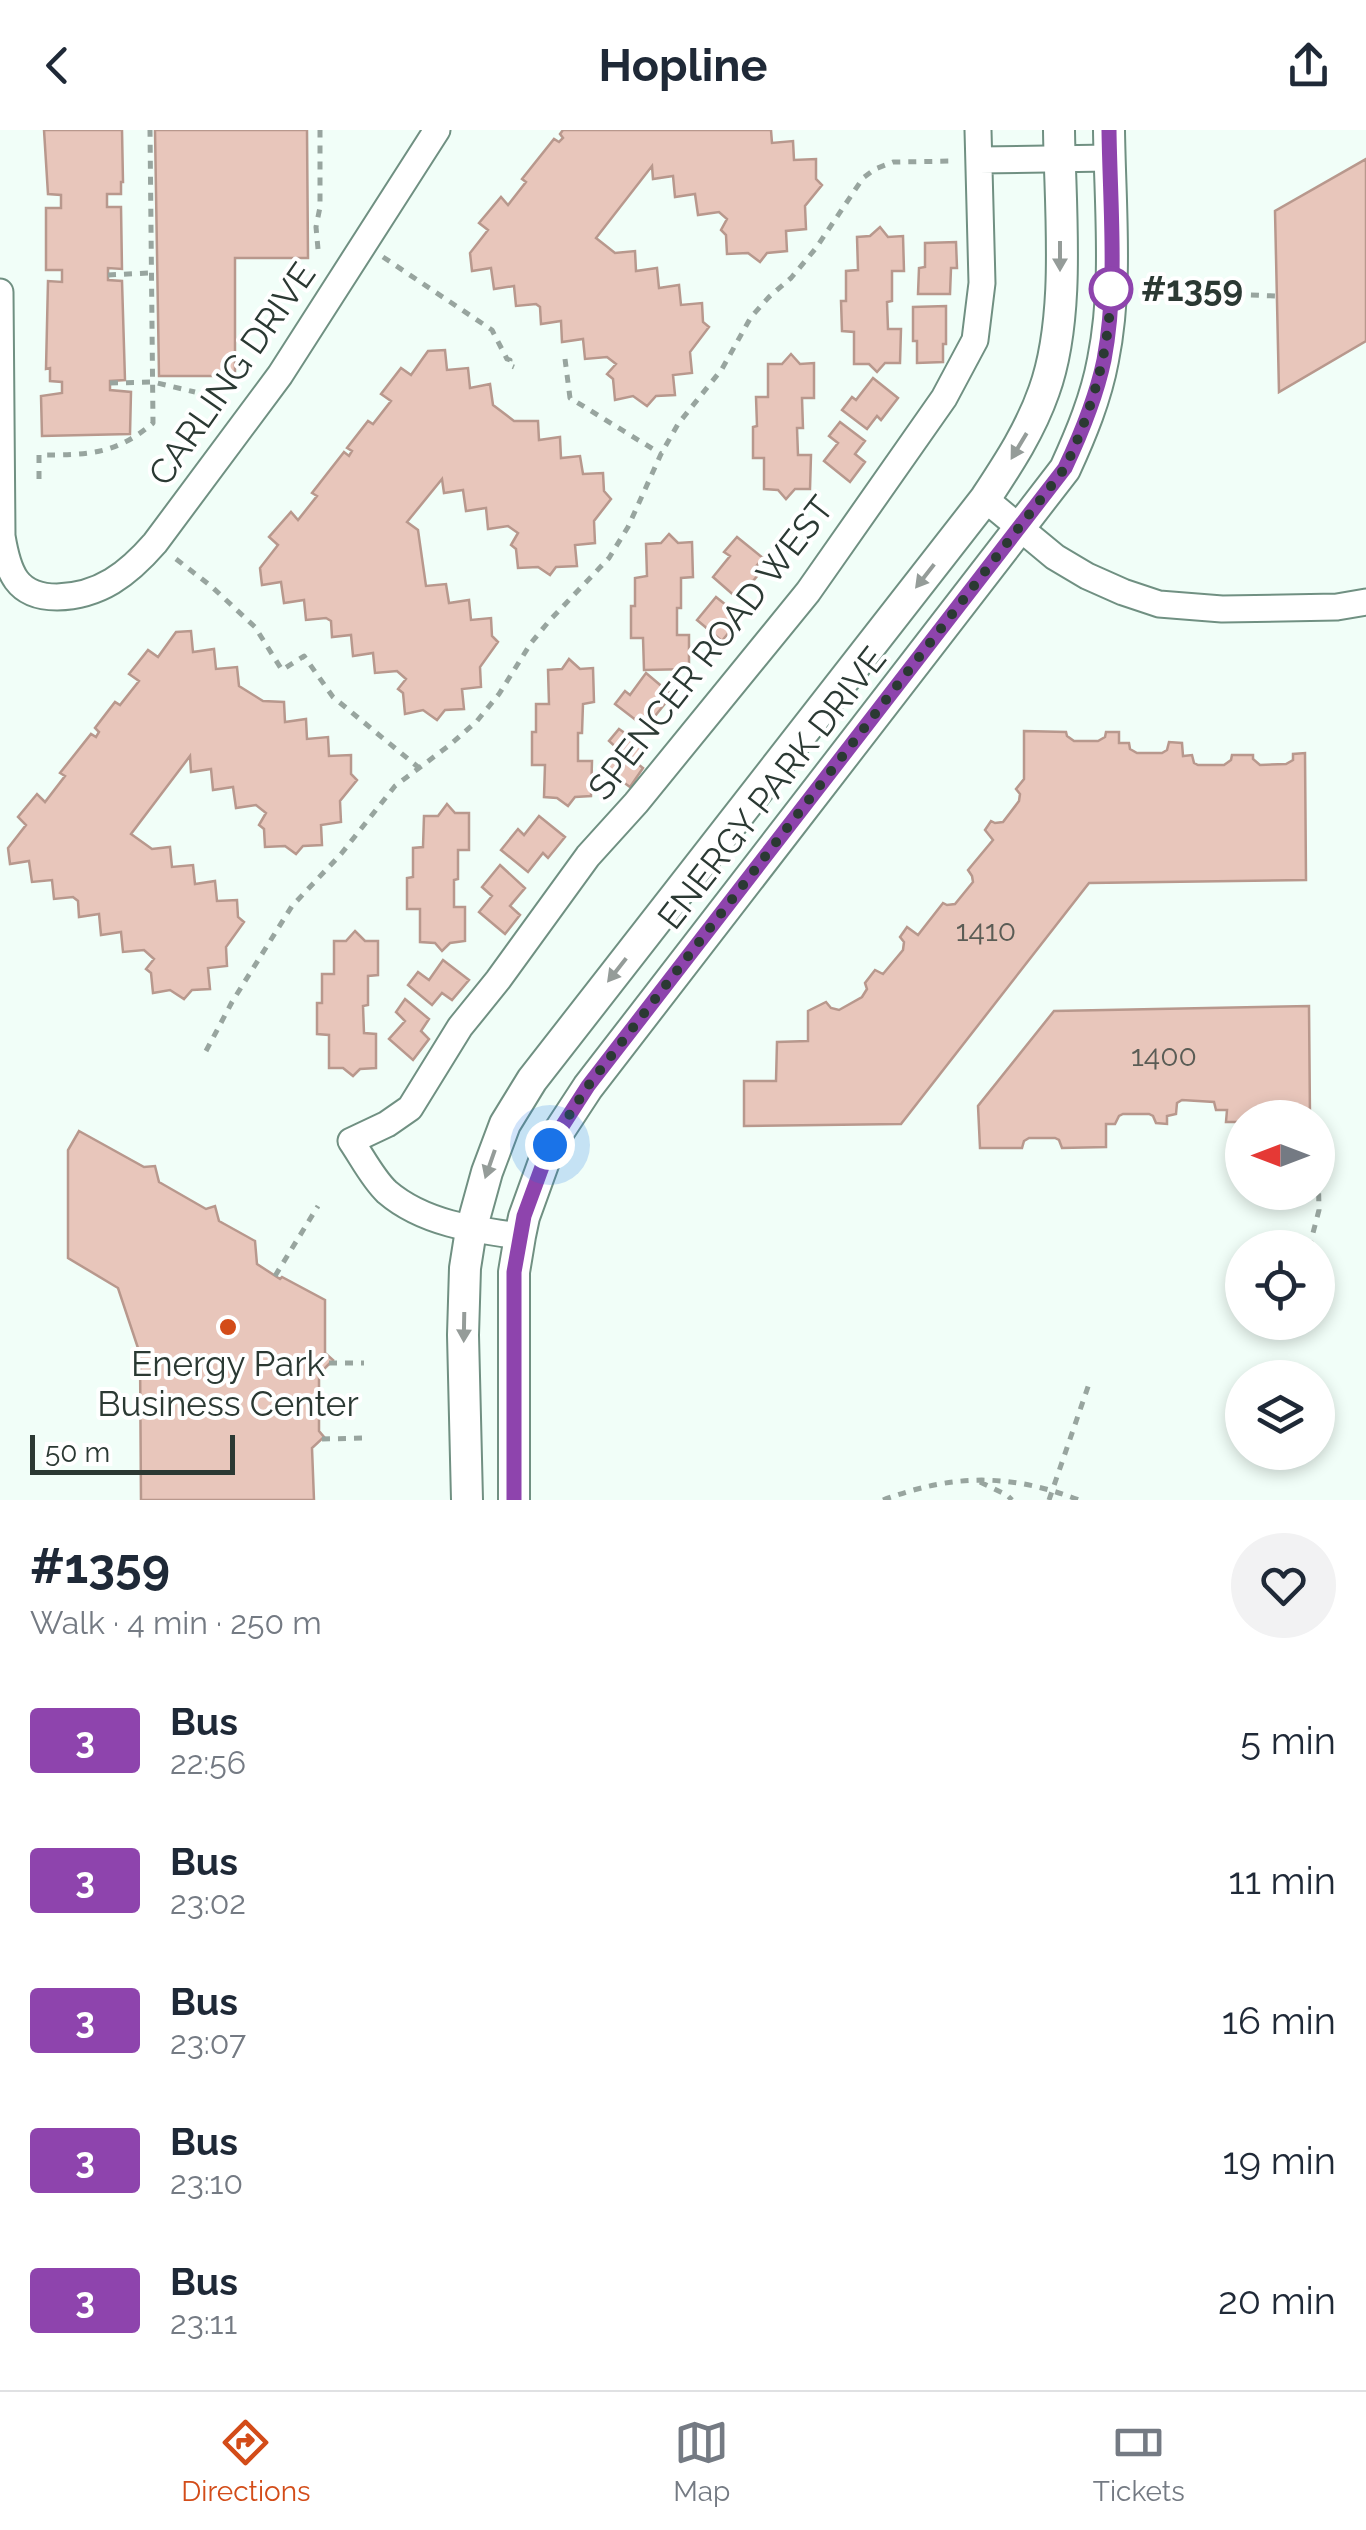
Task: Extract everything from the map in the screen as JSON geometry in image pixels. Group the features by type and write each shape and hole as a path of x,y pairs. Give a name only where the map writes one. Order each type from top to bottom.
{"street":[{"name":"CARLING DRIVE","path":"0,292 2,536 7,564 20,586 38,597 72,597 100,590 133,568 155,543 280,374 438,130"},
{"name":"SPENCER ROAD WEST","path":"471,1230 417,1212 385,1190 351,1141 388,1124 410,1108 460,1027 588,856 808,592 944,398 974,340 982,283 978,130"},
{"path":"979,160 1060,144 1109,144"},
{"name":"ENERGY PARK DRIVE","path":"467,1500 464,1268 486,1172 505,1124 532,1080 985,499 1024,440 1046,388 1060,324 1060,144"},
{"name":"ENERGY PARK DRIVE","path":"514,1500 514,1272 524,1216 550,1145 588,1086 1065,468 1086,422 1104,360 1111,300 1109,144"},
{"path":"985,499 1056,557 1087,576 1159,604 1222,609 1336,608 1366,602"},
{"path":"471,1230 520,1236"}],"path":[{"path":"39,479 39,455 86,455 122,446 154,423 150,130"},
{"path":"318,249 320,130"},
{"path":"206,1052 292,906 341,854 395,786 478,721 531,643 609,558 678,424 722,369 751,317 816,248 863,178 893,162 979,160"},
{"path":"363,243 492,330 510,360 509,365 514,367"},
{"path":"108,275 152,273"},
{"path":"1136,291 1277,296"},
{"path":"565,359 570,398 661,454"},
{"path":"110,383 152,382 194,392"},
{"path":"190,570 255,626 282,670 304,656 334,697 418,767"},
{"path":"274,1276 318,1206"},
{"path":"329,1363 364,1362"},
{"path":"1049,1500 1090,1381"},
{"path":"322,1439 365,1438"},
{"path":"962,1479 980,1482 1012,1500"},
{"path":"883,1500 962,1479 1027,1485 1079,1500"}],"building":[{"path":"44,130 122,130 121,194 107,194 107,207 121,207 122,269 108,268 108,280 122,281 125,380 110,381 110,390 131,392 130,434 42,436 41,396 62,393 62,382 50,381 50,368 46,369 48,281 62,282 62,270 46,270 46,208 61,208 61,195 48,194"},
{"path":"155,130 307,130 308,258 235,258 235,376 159,376"},
{"path":"563,130 771,130 772,143 793,141 794,160 816,159 816,179 822,185 805,206 806,229 786,231 787,251 767,253 760,262 748,253 727,254 726,235 721,230 727,219 719,212 698,215 695,194 675,197 673,176 653,179 652,166 596,238 615,253 635,251 636,271 657,268 659,288 679,285 681,305 702,303 703,322 709,327 690,352 692,373 673,375 675,395 656,396 647,406 633,396 615,400 613,379 607,374 616,364 607,357 585,359 583,339 562,342 561,321 541,324 540,307 536,304 516,306 514,286 494,289 491,268 472,271 470,253 488,230 479,223 501,197 508,205 526,182 522,179 554,139 559,142 563,138"},
{"path":"1366,159 1366,341 1279,392 1275,211"},
{"path":"880,227 888,237 903,236 904,271 892,271 892,301 887,302 888,329 901,329 900,363 885,363 877,372 869,364 854,364 854,332 842,331 841,301 846,301 846,271 858,270 857,237 870,236"},
{"path":"956,242 957,268 951,268 950,294 918,294 919,268 925,267 925,243"},
{"path":"946,306 943,362 917,363 913,307"},
{"path":"445,350 447,370 468,368 470,388 490,384 493,405 514,421 538,421 539,440 560,437 561,458 580,456 583,474 603,473 604,491 611,499 594,521 595,543 575,545 577,566 556,567 550,575 538,567 518,568 516,549 511,545 518,533 508,526 488,529 486,508 466,511 463,490 444,493 442,479 407,522 418,530 426,586 446,584 449,603 469,600 471,620 491,618 492,636 498,642 480,667 481,687 462,689 464,709 445,710 437,720 423,710 405,714 403,693 398,689 406,679 397,671 375,673 373,653 353,656 351,635 332,637 331,621 326,618 306,620 304,600 284,603 281,582 262,585 260,568 278,545 269,537 291,512 298,520 317,496 312,493 344,452 349,456 352,451 347,448 368,421 373,424 391,401 381,394 401,368 411,375 428,351"},
{"path":"791,354 800,364 814,363 814,398 802,398 803,428 797,428 798,455 811,455 810,489 795,489 786,499 778,490 764,489 764,458 753,458 753,427 757,426 756,397 768,397 768,364 782,364"},
{"path":"873,378 898,398 881,420 877,416 867,429 842,410 852,397 856,400"},
{"path":"840,422 865,441 855,454 865,462 850,482 824,461 838,443 829,436"},
{"path":"669,534 678,543 692,542 693,577 681,578 681,608 677,608 677,635 689,635 689,669 644,670 643,638 631,638 635,578 647,576 646,544 661,543"},
{"path":"737,537 763,558 753,570 758,575 738,599 713,577 730,556 724,552"},
{"path":"716,597 741,617 722,641 697,620"},
{"path":"191,631 193,652 214,649 216,669 237,667 239,686 263,701 284,702 285,722 306,719 307,739 328,737 329,756 351,755 351,774 357,780 340,801 341,822 321,825 322,845 303,846 296,854 285,846 265,847 264,829 259,825 266,813 256,805 236,808 233,787 213,790 211,769 191,772 190,756 131,834 152,849 170,847 172,867 193,865 195,884 215,881 217,901 237,900 238,917 244,922 226,947 227,966 208,968 210,989 192,990 184,999 170,990 153,993 151,973 146,969 154,959 144,950 123,952 121,932 101,935 99,914 79,917 78,901 73,897 54,899 52,880 32,882 29,861 10,864 8,848 26,825 18,817 37,794 45,802 65,776 60,773 91,734 96,737 99,732 95,728 115,702 120,705 139,681 129,674 148,650 158,657 176,632"},
{"path":"569,659 580,669 593,668 594,702 583,704 582,733 578,733 578,761 592,761 591,796 575,797 568,806 557,798 544,797 545,765 532,765 532,732 536,732 536,704 549,704 548,670 562,669"},
{"path":"646,673 672,695 655,716 650,712 641,724 615,704 625,691 630,695"},
{"path":"619,729 645,747 634,761 643,768 630,787 605,769 619,750 609,741"},
{"path":"1024,731 1066,732 1074,741 1098,741 1106,732 1119,732 1119,743 1129,743 1137,753 1162,753 1169,742 1182,743 1183,756 1192,755 1198,765 1224,765 1232,755 1253,755 1260,765 1286,764 1293,760 1293,754 1305,753 1306,880 1089,883 901,1124 744,1126 744,1081 776,1081 777,1042 808,1041 808,1011 826,1002 839,1010 862,997 867,989 865,983 875,970 883,974 903,950 900,937 907,927 918,935 943,903 955,904 973,882 968,870 993,840 985,830 991,821 1003,822 1019,801 1016,789 1024,779"},
{"path":"447,804 455,813 469,813 469,850 458,850 458,879 454,880 454,907 465,907 465,941 450,943 442,951 435,943 420,942 420,909 407,909 407,878 413,877 413,848 423,847 424,816 438,816"},
{"path":"539,816 565,837 548,858 543,853 528,872 501,850 518,829 524,835"},
{"path":"500,865 525,888 510,906 520,915 505,934 479,912 492,896 482,887"},
{"path":"355,931 365,941 378,941 378,975 368,976 368,1005 363,1006 364,1033 376,1034 376,1068 360,1069 353,1076 343,1068 329,1068 329,1035 317,1034 317,1003 322,1003 322,974 334,974 334,941 346,941"},
{"path":"443,960 469,980 452,1000 442,993 432,1005 408,985 418,972 429,980"},
{"path":"405,999 429,1019 421,1031 429,1039 413,1060 389,1039 405,1021 396,1012"},
{"path":"1309,1006 1310,1100 1225,1100 1225,1110 1216,1110 1214,1102 1182,1100 1177,1103 1176,1114 1167,1116 1167,1124 1156,1123 1149,1114 1123,1114 1115,1124 1106,1124 1106,1147 1062,1148 1055,1138 1029,1138 1022,1148 980,1148 978,1106 1054,1011"},
{"name":"Energy Park Business Center","path":"79,1131 144,1167 155,1166 159,1182 206,1209 215,1206 219,1221 255,1241 257,1264 325,1300 325,1353 333,1360 319,1374 319,1431 324,1437 312,1448 314,1500 141,1500 140,1354 118,1288 68,1258 68,1150"}],"bus line":[{"name":"3","path":"514,1500 514,1272 524,1216 550,1145 588,1086 1065,468 1086,422 1104,360 1111,300 1109,130"}],"place":[{"name":"#1359","path":"1111,289"},
{"name":"Energy Park Business Center","path":"228,1327"}],"route":[{"path":"550,1145 588,1086 1065,468 1086,422 1104,360 1111,289"}]}
